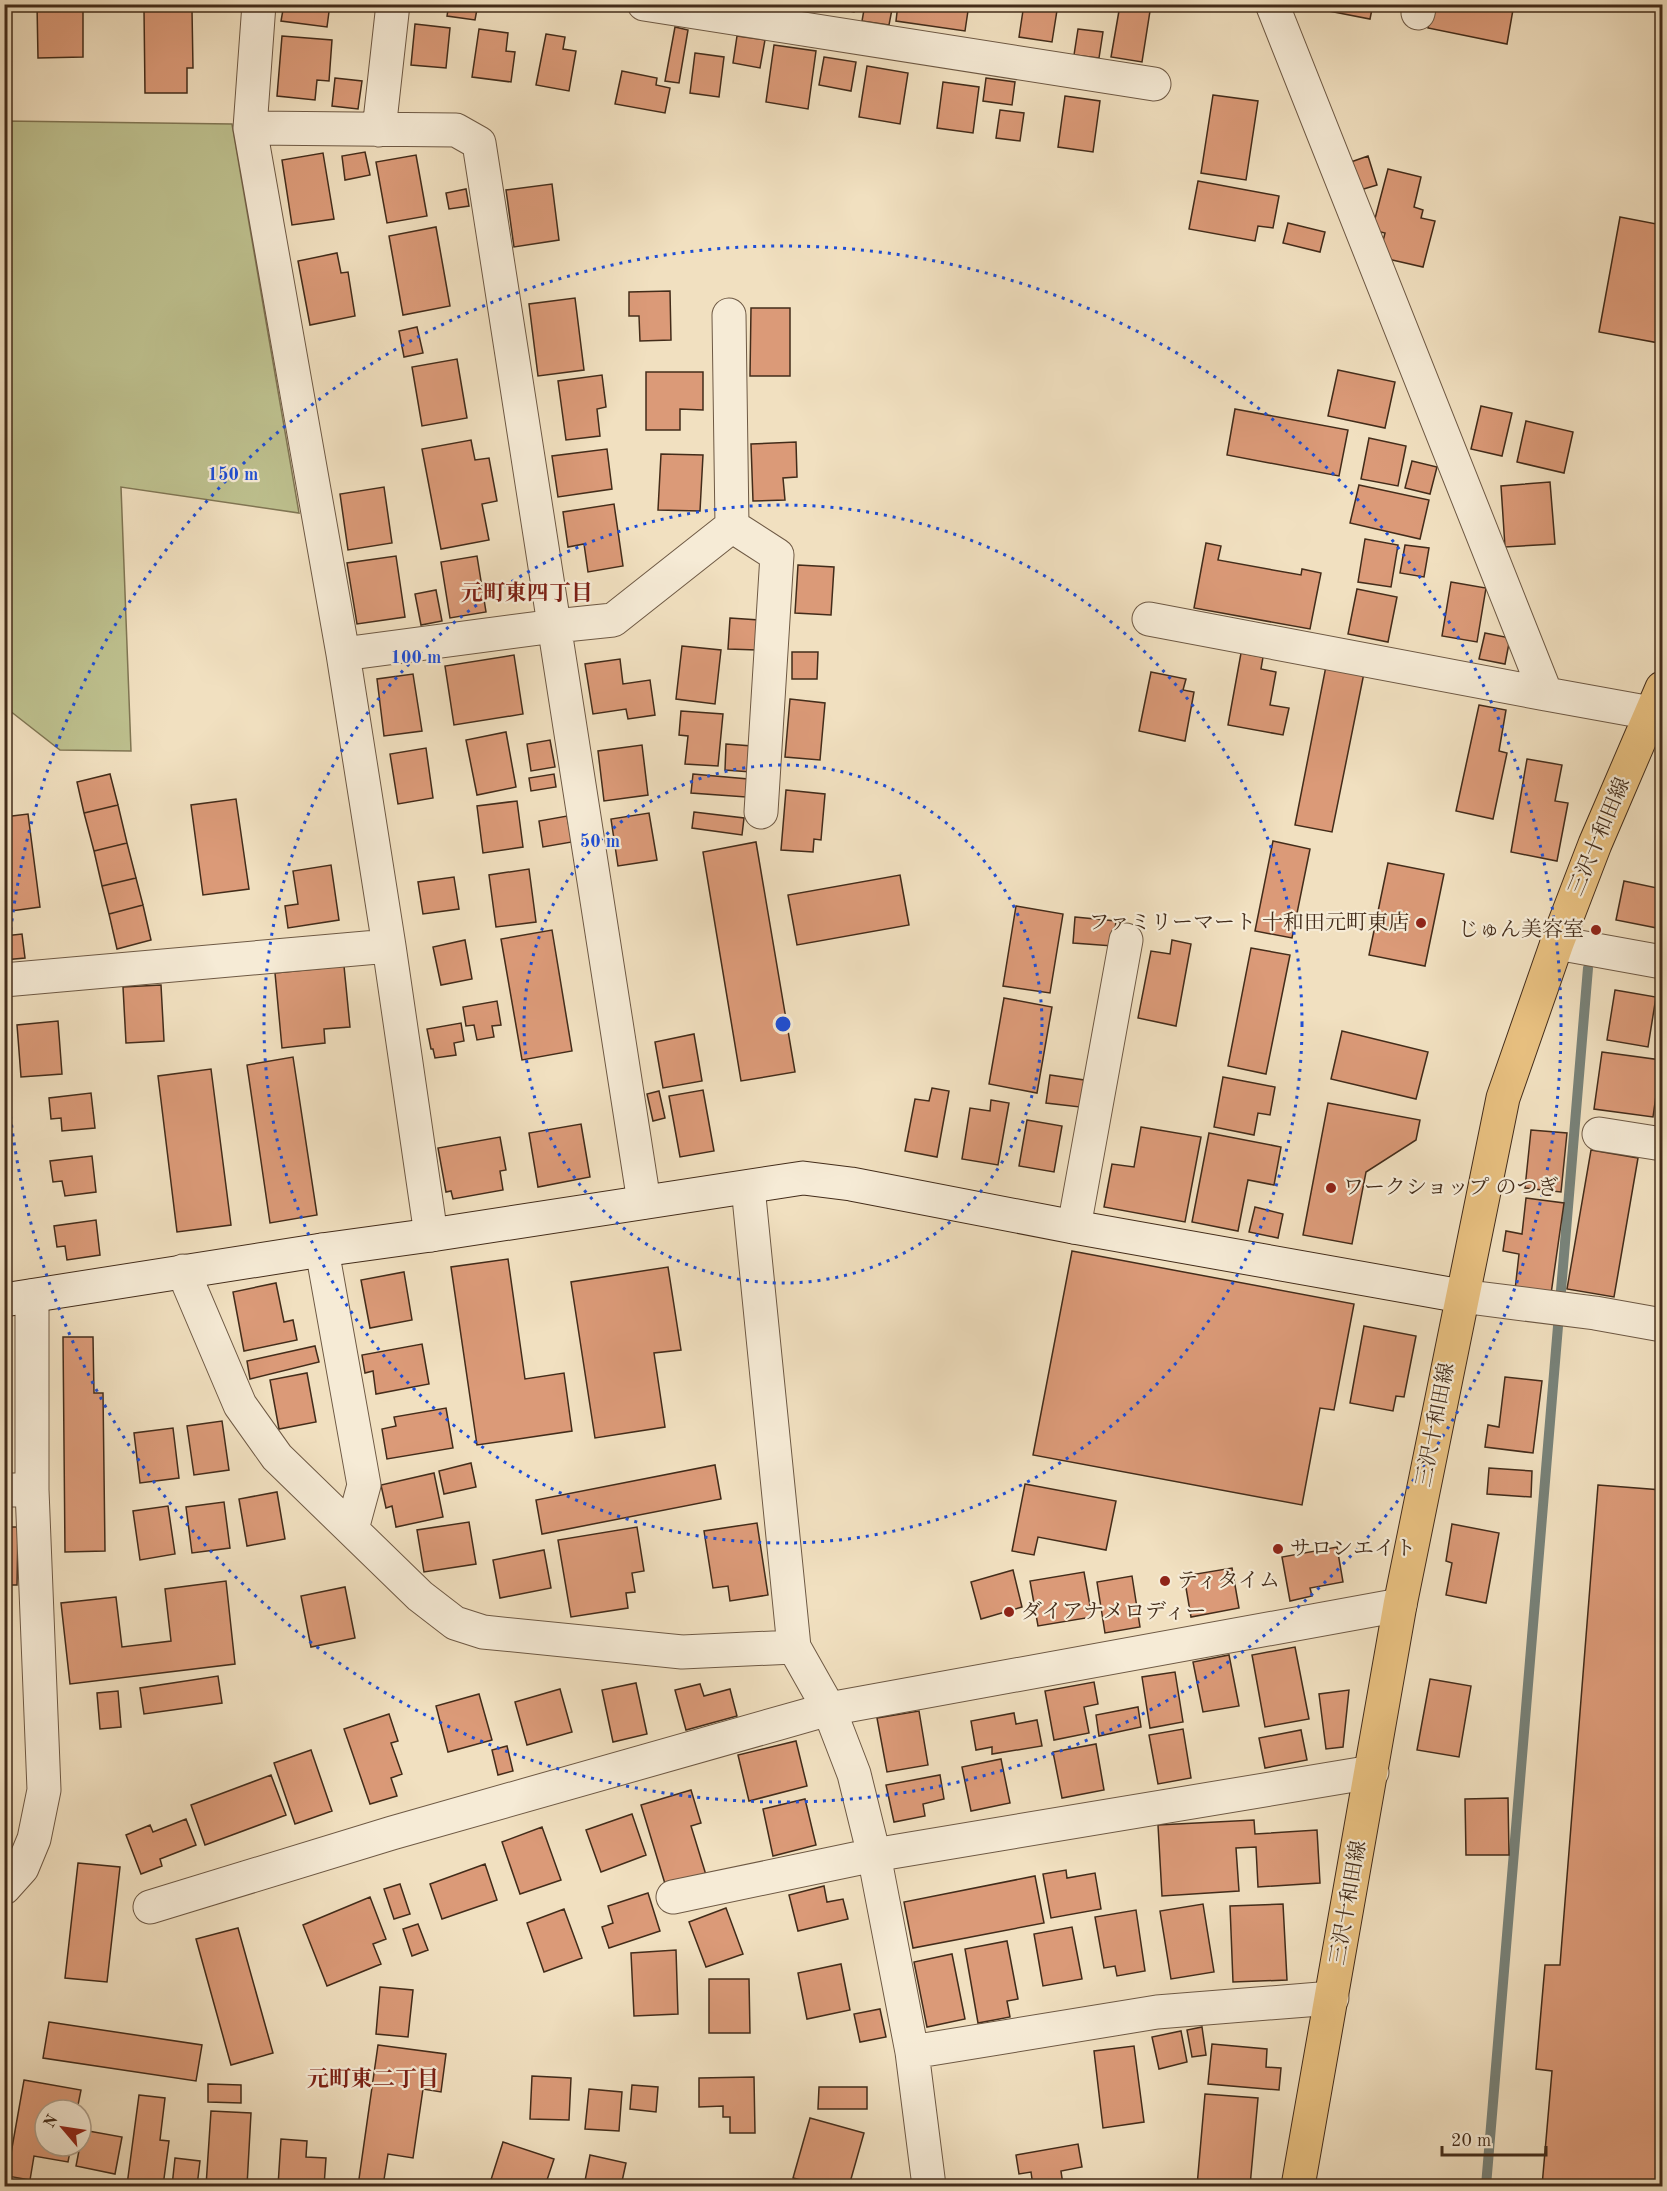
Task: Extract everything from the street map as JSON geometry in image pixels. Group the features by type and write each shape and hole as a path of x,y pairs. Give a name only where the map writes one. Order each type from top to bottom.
{"main road":[{"name":"三沢十和田線","path":"1298,2187 1400,1605 1503,1098 1557,943 1595,844 1659,705"}],"street":[{"path":"259,4 250,128 343,654 431,1235"},
{"path":"379,130 393,4"},
{"path":"644,4 1154,84"},
{"path":"1272,4 1546,694"},
{"path":"250,128 456,130 479,143 644,1202"},
{"path":"729,315 732,526"},
{"path":"343,654 613,620 732,526"},
{"path":"732,526 777,555 761,812"},
{"path":"1149,619 1546,694 1659,705"},
{"path":"1074,1227 1126,940"},
{"path":"1557,943 1662,962"},
{"path":"4,980 389,946"},
{"path":"1599,1134 1662,1144"},
{"path":"4,1888 22,1868 34,1839 44,1790 18,1490 18,1298 802,1178 842,1183 1461,1296 1595,1313 1662,1325"},
{"path":"748,1187 794,1647 829,1708 854,1774 874,1855 912,2052 929,2187"},
{"path":"322,1250 364,1485 352,1529"},
{"path":"183,1271 240,1405 277,1457 420,1596 455,1623 483,1632 682,1652 794,1647"},
{"path":"150,1907 392,1833 829,1708 1400,1605"},
{"path":"674,1897 874,1855 1372,1772"},
{"path":"912,2052 1157,2012 1332,1998"}],"green space":[{"path":"4,121 232,124 299,513 121,487 131,751 60,750 5,707"}],"building":[{"path":"37,4 83,4 83,57 38,58"},
{"path":"284,4 330,4 327,27 281,21"},
{"path":"449,4 478,4 475,20 447,16"},
{"path":"822,4 856,4 854,12 822,6"},
{"path":"865,4 893,4 889,25 862,21"},
{"path":"898,4 969,4 965,31 896,21"},
{"path":"1024,4 1058,4 1052,42 1019,37"},
{"path":"1314,4 1373,4 1370,19 1313,8"},
{"path":"1433,4 1514,4 1507,44 1428,28"},
{"path":"1120,5 1150,11 1142,62 1111,57"},
{"path":"144,10 192,10 193,68 187,68 187,93 145,93"},
{"path":"415,24 450,28 446,68 411,65"},
{"path":"675,27 688,30 679,83 665,81"},
{"path":"479,29 508,33 506,51 515,52 511,82 472,77"},
{"path":"1078,29 1103,32 1099,58 1074,55"},
{"path":"546,34 565,37 563,49 576,51 569,91 536,85"},
{"path":"282,36 332,40 329,81 317,80 315,100 277,96"},
{"path":"737,36 765,40 760,68 733,63"},
{"path":"774,45 816,51 808,109 766,102"},
{"path":"695,53 724,57 719,97 690,93"},
{"path":"824,57 856,62 851,91 819,85"},
{"path":"867,66 908,73 900,124 859,117"},
{"path":"622,71 657,78 656,85 670,88 665,113 615,104"},
{"path":"335,78 362,81 358,109 332,106"},
{"path":"986,78 1015,82 1012,105 983,101"},
{"path":"943,82 979,87 973,133 937,128"},
{"path":"1213,95 1258,101 1246,180 1201,173"},
{"path":"1065,96 1100,101 1093,152 1058,147"},
{"path":"1000,110 1024,113 1020,141 996,138"},
{"path":"365,152 370,175 345,180 342,156"},
{"path":"323,153 334,219 292,225 282,160"},
{"path":"416,155 427,216 387,223 376,162"},
{"path":"1368,156 1377,185 1357,191 1348,163"},
{"path":"1388,169 1421,177 1414,207 1423,210 1421,218 1435,221 1423,267 1379,257 1385,233 1372,230"},
{"path":"1198,181 1279,196 1273,228 1258,226 1255,241 1189,229"},
{"path":"552,184 559,240 514,247 506,190"},
{"path":"466,189 469,206 449,209 446,193"},
{"path":"1620,217 1662,225 1662,322 1659,343 1599,332"},
{"path":"1288,223 1325,232 1320,252 1283,243"},
{"path":"436,227 450,306 403,315 389,236"},
{"path":"337,253 341,273 348,272 355,316 310,325 298,261"},
{"path":"670,291 671,340 640,341 639,316 629,316 629,292"},
{"path":"575,298 584,370 538,376 529,304"},
{"path":"751,308 790,308 790,376 750,376"},
{"path":"417,327 423,353 404,357 399,331"},
{"path":"457,359 467,418 422,426 412,367"},
{"path":"1338,370 1395,382 1385,428 1328,416"},
{"path":"646,372 703,372 703,410 680,409 680,430 646,430"},
{"path":"602,375 606,407 597,409 600,436 566,440 558,381"},
{"path":"1481,406 1512,413 1502,456 1471,449"},
{"path":"1235,409 1348,430 1339,476 1227,455"},
{"path":"1526,421 1573,432 1564,473 1517,462"},
{"path":"1369,438 1406,446 1398,486 1361,479"},
{"path":"471,440 475,460 489,458 497,501 482,504 489,540 441,549 422,449"},
{"path":"796,442 797,477 783,478 785,500 753,501 751,444"},
{"path":"607,449 612,489 558,497 552,456"},
{"path":"661,454 703,455 700,511 658,510"},
{"path":"1412,461 1437,467 1430,494 1405,488"},
{"path":"1550,482 1555,544 1505,547 1501,486"},
{"path":"1359,485 1429,500 1420,539 1350,523"},
{"path":"384,487 392,543 348,550 340,494"},
{"path":"614,504 623,566 588,572 584,544 568,547 563,512"},
{"path":"1365,539 1398,545 1391,587 1358,582"},
{"path":"1206,543 1221,546 1218,560 1301,575 1302,569 1321,573 1310,629 1194,608"},
{"path":"1405,545 1429,548 1424,577 1400,573"},
{"path":"396,556 405,617 357,624 347,563"},
{"path":"477,556 486,612 450,618 441,562"},
{"path":"798,565 834,567 831,615 795,613"},
{"path":"1451,582 1486,588 1477,642 1442,636"},
{"path":"1357,589 1397,597 1388,642 1348,634"},
{"path":"436,590 442,621 421,625 415,594"},
{"path":"730,618 759,620 757,650 728,649"},
{"path":"1485,633 1510,638 1505,664 1479,659"},
{"path":"682,646 721,650 715,704 676,699"},
{"path":"792,652 818,652 817,679 792,679"},
{"path":"1241,653 1263,657 1261,669 1276,672 1270,705 1289,708 1283,735 1228,725"},
{"path":"514,655 523,714 454,725 445,666"},
{"path":"620,659 623,684 650,680 655,715 628,719 626,709 593,714 585,664"},
{"path":"1326,666 1364,673 1332,832 1295,825"},
{"path":"1151,672 1186,679 1183,690 1194,692 1185,741 1139,731"},
{"path":"413,674 422,731 384,736 377,679"},
{"path":"790,699 825,703 820,760 785,757"},
{"path":"1479,705 1506,710 1499,751 1507,753 1493,819 1456,811"},
{"path":"681,711 723,714 718,766 685,764 688,736 679,735"},
{"path":"506,732 516,787 477,795 466,740"},
{"path":"550,740 555,767 531,771 527,744"},
{"path":"726,744 752,746 751,772 725,770"},
{"path":"642,745 648,795 604,801 598,751"},
{"path":"426,748 433,798 398,804 390,754"},
{"path":"1527,759 1562,765 1555,801 1568,803 1557,861 1511,852"},
{"path":"110,774 118,805 84,813 77,782"},
{"path":"554,774 556,787 531,791 529,778"},
{"path":"693,774 748,779 746,797 691,793"},
{"path":"786,790 825,794 821,840 814,839 813,852 781,850"},
{"path":"236,799 249,889 203,895 191,805"},
{"path":"517,801 523,847 483,853 477,806"},
{"path":"118,805 127,843 94,851 84,813"},
{"path":"694,812 744,818 742,835 692,828"},
{"path":"649,813 657,860 618,866 611,819"},
{"path":"28,814 40,907 4,912 4,817"},
{"path":"567,816 572,842 543,847 539,821"},
{"path":"1273,841 1310,849 1292,938 1255,931"},
{"path":"756,842 795,1072 741,1081 703,852"},
{"path":"127,843 136,878 102,886 94,851"},
{"path":"1388,863 1444,874 1425,966 1369,955"},
{"path":"331,865 339,920 288,928 285,906 298,904 293,871"},
{"path":"529,869 536,922 496,927 489,875"},
{"path":"900,875 909,925 797,945 788,895"},
{"path":"454,877 459,909 423,914 418,882"},
{"path":"136,878 143,905 109,914 102,886"},
{"path":"1624,881 1662,889 1662,929 1616,920"},
{"path":"143,905 151,940 117,949 109,914"},
{"path":"1016,906 1063,914 1050,993 1003,986"},
{"path":"1075,917 1116,921 1113,946 1073,943"},
{"path":"552,930 572,1051 522,1060 501,939"},
{"path":"22,934 25,958 4,960 4,936"},
{"path":"465,940 472,979 441,985 433,947"},
{"path":"1172,940 1191,944 1176,1026 1138,1018 1151,951 1170,954"},
{"path":"1251,948 1290,955 1266,1074 1228,1066"},
{"path":"344,966 350,1027 324,1029 325,1043 282,1048 275,973"},
{"path":"161,985 164,1041 126,1043 123,987"},
{"path":"1615,990 1656,997 1648,1047 1607,1040"},
{"path":"1004,998 1052,1007 1037,1093 989,1084"},
{"path":"497,1001 501,1025 492,1026 494,1037 477,1040 474,1025 466,1026 463,1007"},
{"path":"58,1021 62,1074 21,1077 17,1025"},
{"path":"461,1023 464,1041 454,1043 456,1055 435,1058 427,1029"},
{"path":"1342,1031 1428,1052 1416,1099 1331,1079"},
{"path":"694,1034 702,1081 663,1088 655,1042"},
{"path":"1602,1052 1661,1060 1653,1117 1594,1109"},
{"path":"293,1057 317,1215 270,1223 247,1065"},
{"path":"211,1069 231,1225 177,1232 158,1076"},
{"path":"1050,1075 1084,1080 1080,1107 1046,1103"},
{"path":"1223,1077 1275,1087 1270,1115 1258,1113 1254,1135 1214,1127"},
{"path":"932,1088 949,1091 937,1157 905,1151 915,1099 929,1101"},
{"path":"703,1090 714,1151 680,1157 669,1096"},
{"path":"659,1091 665,1118 653,1121 647,1094"},
{"path":"91,1093 95,1128 62,1131 61,1118 51,1119 49,1098"},
{"path":"991,1100 1009,1103 998,1165 962,1159 970,1108 990,1111"},
{"path":"1328,1103 1420,1120 1416,1140 1366,1172 1352,1244 1303,1235"},
{"path":"1027,1120 1062,1126 1054,1172 1019,1166"},
{"path":"581,1124 590,1177 538,1187 529,1133"},
{"path":"1141,1127 1201,1137 1185,1222 1104,1207 1112,1164 1134,1167"},
{"path":"1531,1130 1567,1133 1561,1192 1525,1188"},
{"path":"1209,1133 1281,1147 1274,1185 1248,1180 1238,1231 1192,1222"},
{"path":"500,1137 506,1170 500,1171 503,1190 453,1199 451,1191 446,1192 438,1148"},
{"path":"1591,1150 1638,1158 1614,1297 1567,1289"},
{"path":"92,1156 96,1192 65,1196 62,1181 53,1182 50,1161"},
{"path":"1526,1198 1564,1203 1551,1294 1515,1290 1519,1254 1503,1251 1506,1231 1522,1234"},
{"path":"1255,1207 1283,1214 1278,1238 1249,1232"},
{"path":"96,1220 100,1255 67,1260 65,1246 57,1247 54,1226"},
{"path":"1072,1251 1354,1304 1334,1410 1320,1408 1302,1505 1033,1455"},
{"path":"508,1259 525,1379 564,1373 572,1431 477,1445 451,1267"},
{"path":"668,1267 681,1350 654,1353 665,1427 595,1438 571,1282"},
{"path":"404,1272 412,1320 370,1328 361,1280"},
{"path":"276,1283 284,1322 293,1320 297,1340 244,1351 233,1292"},
{"path":"1364,1326 1416,1336 1404,1397 1396,1396 1393,1411 1350,1403"},
{"path":"63,1337 93,1337 94,1393 103,1393 105,1551 65,1552"},
{"path":"422,1344 429,1384 376,1394 373,1371 365,1373 362,1355"},
{"path":"315,1346 319,1362 250,1379 247,1361"},
{"path":"307,1373 316,1422 279,1429 270,1380"},
{"path":"1505,1377 1542,1381 1533,1453 1485,1447 1488,1425 1499,1427"},
{"path":"446,1408 453,1448 387,1459 382,1429 396,1426 394,1417"},
{"path":"222,1421 229,1470 194,1475 187,1426"},
{"path":"173,1428 179,1478 140,1483 134,1433"},
{"path":"471,1463 476,1487 444,1494 439,1471"},
{"path":"715,1465 721,1499 542,1534 536,1500"},
{"path":"1489,1468 1532,1471 1531,1497 1487,1494"},
{"path":"434,1473 443,1517 396,1527 392,1506 386,1508 381,1485"},
{"path":"1025,1484 1116,1501 1106,1550 1038,1537 1034,1555 1012,1551"},
{"path":"1598,1485 1662,1490 1662,2186 1542,2186 1552,2071 1536,2069 1545,1965 1560,1965"},
{"path":"277,1492 285,1539 247,1546 239,1499"},
{"path":"224,1502 230,1548 192,1553 186,1507"},
{"path":"168,1506 175,1554 140,1560 133,1511"},
{"path":"469,1522 476,1564 424,1572 417,1530"},
{"path":"757,1523 768,1595 730,1601 728,1586 713,1588 704,1531"},
{"path":"1452,1524 1499,1533 1486,1603 1446,1595 1452,1563 1446,1561"},
{"path":"4,1527 18,1527 17,1585 4,1585"},
{"path":"637,1527 644,1571 632,1573 635,1592 626,1593 628,1608 571,1617 558,1540"},
{"path":"1337,1547 1343,1582 1310,1588 1312,1596 1290,1601 1282,1557"},
{"path":"544,1550 551,1588 500,1598 493,1560"},
{"path":"1232,1568 1239,1608 1191,1617 1184,1576"},
{"path":"1013,1570 1022,1607 981,1619 971,1582"},
{"path":"1084,1572 1092,1617 1038,1626 1030,1581"},
{"path":"1132,1576 1140,1627 1105,1633 1097,1582"},
{"path":"226,1581 235,1664 70,1684 61,1603 116,1597 122,1647 171,1641 165,1589"},
{"path":"345,1587 355,1638 311,1647 301,1596"},
{"path":"1295,1647 1309,1719 1265,1727 1252,1655"},
{"path":"1229,1655 1239,1706 1203,1712 1193,1662"},
{"path":"1175,1672 1183,1722 1150,1728 1142,1677"},
{"path":"218,1676 222,1703 144,1714 140,1688"},
{"path":"1430,1679 1471,1686 1459,1757 1417,1750"},
{"path":"1094,1682 1098,1704 1084,1707 1089,1733 1054,1740 1045,1691"},
{"path":"636,1683 647,1734 613,1742 602,1690"},
{"path":"700,1684 704,1696 730,1689 737,1716 686,1730 675,1690"},
{"path":"560,1689 572,1732 527,1745 515,1702"},
{"path":"1349,1690 1343,1747 1326,1749 1319,1694"},
{"path":"118,1691 121,1727 100,1729 97,1693"},
{"path":"479,1694 492,1740 448,1752 436,1706"},
{"path":"1138,1707 1141,1727 1099,1736 1096,1715"},
{"path":"919,1711 928,1765 887,1772 877,1718"},
{"path":"1014,1713 1016,1724 1037,1720 1042,1746 992,1754 992,1747 976,1750 971,1721"},
{"path":"389,1714 398,1741 391,1743 402,1774 391,1778 397,1796 370,1804 344,1729"},
{"path":"1183,1729 1191,1778 1158,1784 1149,1735"},
{"path":"1301,1730 1307,1760 1265,1768 1259,1738"},
{"path":"796,1741 807,1786 749,1801 738,1755"},
{"path":"1096,1744 1104,1790 1062,1798 1053,1752"},
{"path":"507,1746 513,1771 498,1775 492,1750"},
{"path":"311,1750 332,1811 295,1824 274,1763"},
{"path":"1001,1759 1010,1803 971,1811 962,1767"},
{"path":"271,1775 286,1815 205,1845 191,1805"},
{"path":"940,1775 944,1799 923,1804 925,1816 894,1822 886,1785"},
{"path":"691,1790 701,1823 691,1826 706,1875 666,1887 641,1805"},
{"path":"1508,1798 1509,1855 1466,1855 1465,1799"},
{"path":"805,1799 816,1845 773,1856 763,1809"},
{"path":"632,1814 646,1855 601,1872 586,1830"},
{"path":"186,1819 196,1845 160,1859 162,1866 141,1874 126,1835 150,1825 153,1832"},
{"path":"1254,1820 1255,1834 1317,1830 1320,1883 1258,1887 1256,1847 1236,1848 1239,1891 1162,1896 1158,1825"},
{"path":"542,1827 561,1880 520,1894 502,1842"},
{"path":"78,1863 120,1867 107,1982 65,1978"},
{"path":"485,1864 497,1900 442,1919 430,1884"},
{"path":"1066,1870 1067,1878 1095,1873 1101,1909 1051,1918 1043,1874"},
{"path":"1035,1876 1044,1923 913,1948 904,1902"},
{"path":"400,1884 410,1914 394,1919 384,1889"},
{"path":"824,1886 827,1902 843,1899 848,1919 798,1931 789,1895"},
{"path":"648,1893 660,1931 609,1948 602,1927 613,1923 608,1906"},
{"path":"370,1897 386,1939 373,1944 381,1964 327,1986 303,1925"},
{"path":"1203,1904 1214,1972 1171,1979 1160,1911"},
{"path":"1283,1904 1287,1980 1233,1982 1230,1906"},
{"path":"726,1908 743,1954 706,1967 689,1922"},
{"path":"564,1909 582,1958 544,1972 527,1923"},
{"path":"1136,1910 1145,1971 1117,1976 1115,1966 1104,1968 1095,1917"},
{"path":"418,1924 428,1950 412,1956 403,1929"},
{"path":"1072,1927 1082,1979 1043,1986 1034,1934"},
{"path":"238,1928 273,2053 231,2065 196,1939"},
{"path":"1007,1941 1018,1999 1007,2001 1010,2017 978,2023 965,1949"},
{"path":"676,1950 678,2014 634,2016 631,1953"},
{"path":"952,1954 965,2019 927,2027 914,1962"},
{"path":"841,1964 850,2010 807,2019 798,1973"},
{"path":"709,1979 749,1979 750,2033 709,2033"},
{"path":"380,1987 413,1990 408,2037 376,2034"},
{"path":"880,2009 886,2037 860,2042 854,2014"},
{"path":"49,2022 202,2045 196,2081 43,2058"},
{"path":"1202,2027 1206,2055 1192,2057 1187,2030"},
{"path":"1181,2031 1187,2062 1159,2069 1152,2037"},
{"path":"1212,2044 1267,2049 1266,2067 1281,2068 1279,2090 1208,2084"},
{"path":"378,2045 446,2054 441,2092 423,2089 413,2158 388,2154 383,2186 358,2186"},
{"path":"1134,2046 1144,2122 1103,2128 1094,2051"},
{"path":"532,2076 571,2078 569,2120 530,2119"},
{"path":"754,2077 755,2133 730,2133 730,2117 723,2117 723,2106 699,2107 699,2078"},
{"path":"24,2080 81,2090 79,2098 33,2098 34,2158 30,2180 7,2176"},
{"path":"208,2084 241,2085 241,2103 208,2102"},
{"path":"632,2085 658,2087 656,2112 630,2109"},
{"path":"819,2087 867,2087 867,2109 818,2109"},
{"path":"589,2089 622,2092 619,2131 585,2129"},
{"path":"1205,2094 1258,2098 1250,2186 1197,2186"},
{"path":"139,2095 165,2098 160,2140 169,2141 163,2186 127,2185"},
{"path":"211,2111 251,2113 247,2186 206,2186"},
{"path":"810,2118 864,2133 849,2186 826,2186 793,2178"},
{"path":"93,2132 122,2137 115,2174 76,2166 78,2158 93,2158"},
{"path":"281,2139 307,2141 306,2157 326,2158 324,2186 278,2186"},
{"path":"503,2142 554,2159 545,2186 489,2186"},
{"path":"1078,2144 1082,2167 1061,2171 1063,2185 1033,2186 1031,2172 1019,2174 1016,2155"},
{"path":"590,2155 626,2163 621,2186 584,2186"},
{"path":"45,2158 69,2158 68,2162"},
{"path":"175,2158 200,2161 197,2186 172,2186"}],"waterway":[{"path":"1486,2186 1588,968"}],"place":[{"name":"ファミリーマート 十和田元町東店","path":"1421,923"},
{"name":"じゅん美容室","path":"1596,930"},
{"name":"ワークショップ のつぎ","path":"1331,1188"},
{"name":"サロンエイト","path":"1278,1549"},
{"name":"ティタイム","path":"1165,1581"},
{"name":"ダイアナメロディー","path":"1009,1612"}],"district":[{"name":"元町東四丁目","path":"527,594"},
{"name":"元町東二丁目","path":"373,2080"}]}
